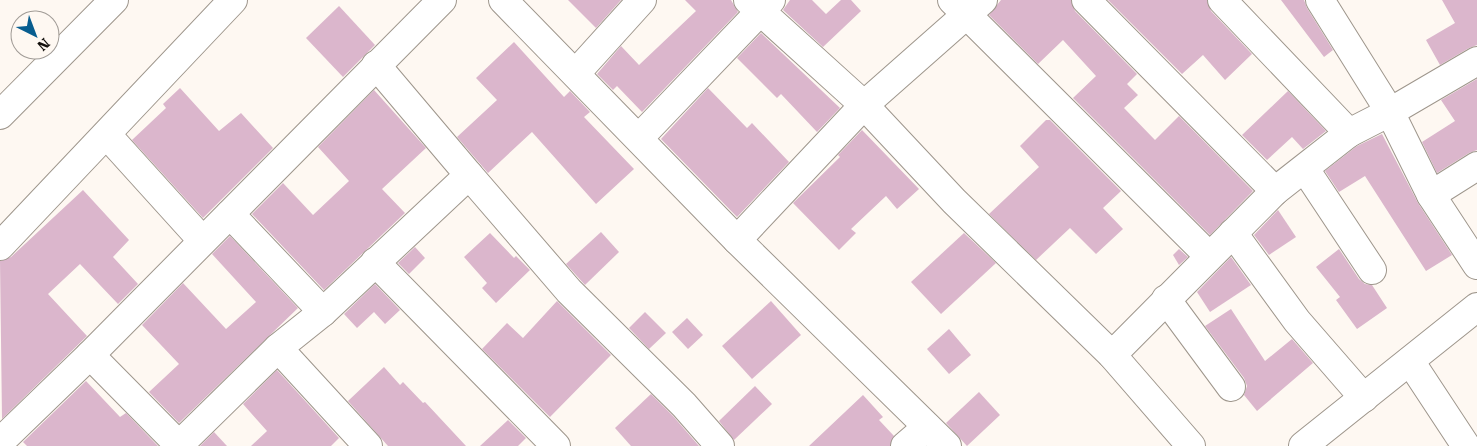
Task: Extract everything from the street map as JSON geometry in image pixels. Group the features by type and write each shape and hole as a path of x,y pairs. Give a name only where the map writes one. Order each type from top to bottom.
{"street":[{"path":"0,115 114,0"},
{"path":"0,246 233,0"},
{"path":"0,442 90,355 442,0"},
{"path":"576,73 642,0"},
{"path":"1086,0 1276,191"},
{"path":"1222,0 1349,133"},
{"path":"1320,0 1390,112 1431,195 1477,265"},
{"path":"508,1 736,240 947,446"},
{"path":"639,138 760,4 864,105 954,201 1112,355 1191,446"},
{"path":"736,240 864,105 968,5 1209,256"},
{"path":"1112,355 1276,191 1349,133 1390,112 1477,61"},
{"path":"376,65 569,291 684,405 720,446"},
{"path":"107,135 202,240"},
{"path":"1431,195 1477,166"},
{"path":"1305,169 1372,270"},
{"path":"90,355 179,446 278,348 324,312 468,175"},
{"path":"230,214 324,312"},
{"path":"1233,233 1297,321 1364,398"},
{"path":"375,262 556,446"},
{"path":"1166,299 1231,387"},
{"path":"1317,442 1364,398 1477,307"},
{"path":"278,348 368,446"},
{"path":"1410,361 1466,446"},
{"path":"905,446 927,427"}],"building":[{"path":"568,0 621,0 596,28"},
{"path":"685,0 731,0 738,12 642,112 617,86 613,90 597,74 621,46 639,65 696,11"},
{"path":"790,0 812,0 826,14 841,0 851,0 861,11 823,47 783,10"},
{"path":"1001,0 1071,0 1075,11 1137,74 1127,84 1138,95 1124,108 1155,140 1179,116 1253,191 1210,235 1073,98 1096,76 1063,40 1038,64 989,15"},
{"path":"1108,0 1207,0 1211,11 1252,54 1225,80 1203,55 1182,74"},
{"path":"1281,0 1304,0 1333,50 1324,57"},
{"path":"1442,0 1477,0 1477,45 1440,65 1426,40 1455,23"},
{"path":"339,6 375,45 343,77 306,38"},
{"path":"761,33 840,108 817,132 781,94 777,98 737,58"},
{"path":"514,42 564,97 570,91 590,112 584,117 634,169 596,204 532,132 488,173 457,137 497,100 476,78"},
{"path":"1477,79 1477,150 1437,173 1422,142 1455,121 1441,100"},
{"path":"180,88 219,131 241,113 273,148 203,218 132,140 166,108 163,104"},
{"path":"708,88 747,128 752,123 789,162 737,217 661,139"},
{"path":"374,90 426,148 382,189 405,213 324,290 252,214 283,183 313,215 349,181 318,147"},
{"path":"1288,91 1326,131 1303,149 1292,137 1267,160 1242,135"},
{"path":"1046,120 1050,120 1121,191 1103,208 1123,229 1096,254 1070,228 1036,260 989,214 1039,167 1020,146"},
{"path":"862,130 919,189 897,209 886,196 851,229 856,233 839,250 793,203 840,157 838,155"},
{"path":"1382,134 1418,203 1452,255 1426,271 1365,176 1339,192 1325,171 1357,146"},
{"path":"83,190 129,240 113,257 138,284 118,304 80,264 48,294 87,336 2,419 0,261 11,257"},
{"path":"1278,210 1296,237 1269,255 1254,235"},
{"path":"601,232 619,252 585,285 566,264"},
{"path":"490,233 514,258 516,256 530,270 496,303 482,288 487,283 464,257"},
{"path":"964,233 996,263 941,314 911,282"},
{"path":"230,236 298,308 179,423 149,392 179,364 142,325 183,283 226,329 256,302 212,254"},
{"path":"415,247 425,258 409,274 398,263"},
{"path":"1179,249 1188,257 1179,265 1173,255"},
{"path":"1339,249 1359,279 1365,284 1372,285 1387,308 1357,329 1336,300 1340,297 1316,267"},
{"path":"1231,257 1251,285 1210,312 1197,292"},
{"path":"375,284 400,310 385,324 374,312 357,328 344,314"},
{"path":"557,301 611,355 550,417 482,349 507,323 523,338"},
{"path":"771,301 801,335 752,379 722,346"},
{"path":"1231,309 1265,361 1292,339 1313,363 1257,411 1244,395 1247,386 1244,378 1205,326"},
{"path":"645,312 666,333 649,349 629,328"},
{"path":"687,318 703,335 688,349 672,332"},
{"path":"949,329 971,355 949,374 927,349"},
{"path":"384,367 400,385 403,382 423,403 425,402 466,446 388,446 348,401"},
{"path":"277,370 339,438 331,446 251,446 267,431 243,404"},
{"path":"86,381 120,417 126,413 158,446 27,446 23,442"},
{"path":"755,386 772,404 734,440 719,421"},
{"path":"979,392 1000,415 967,446 946,423"},
{"path":"651,394 699,446 631,446 615,428"},
{"path":"863,395 883,417 879,420 894,436 890,446 809,446"},
{"path":"508,420 526,438 518,446 480,446"},
{"path":"214,432 227,446 200,446"}]}
